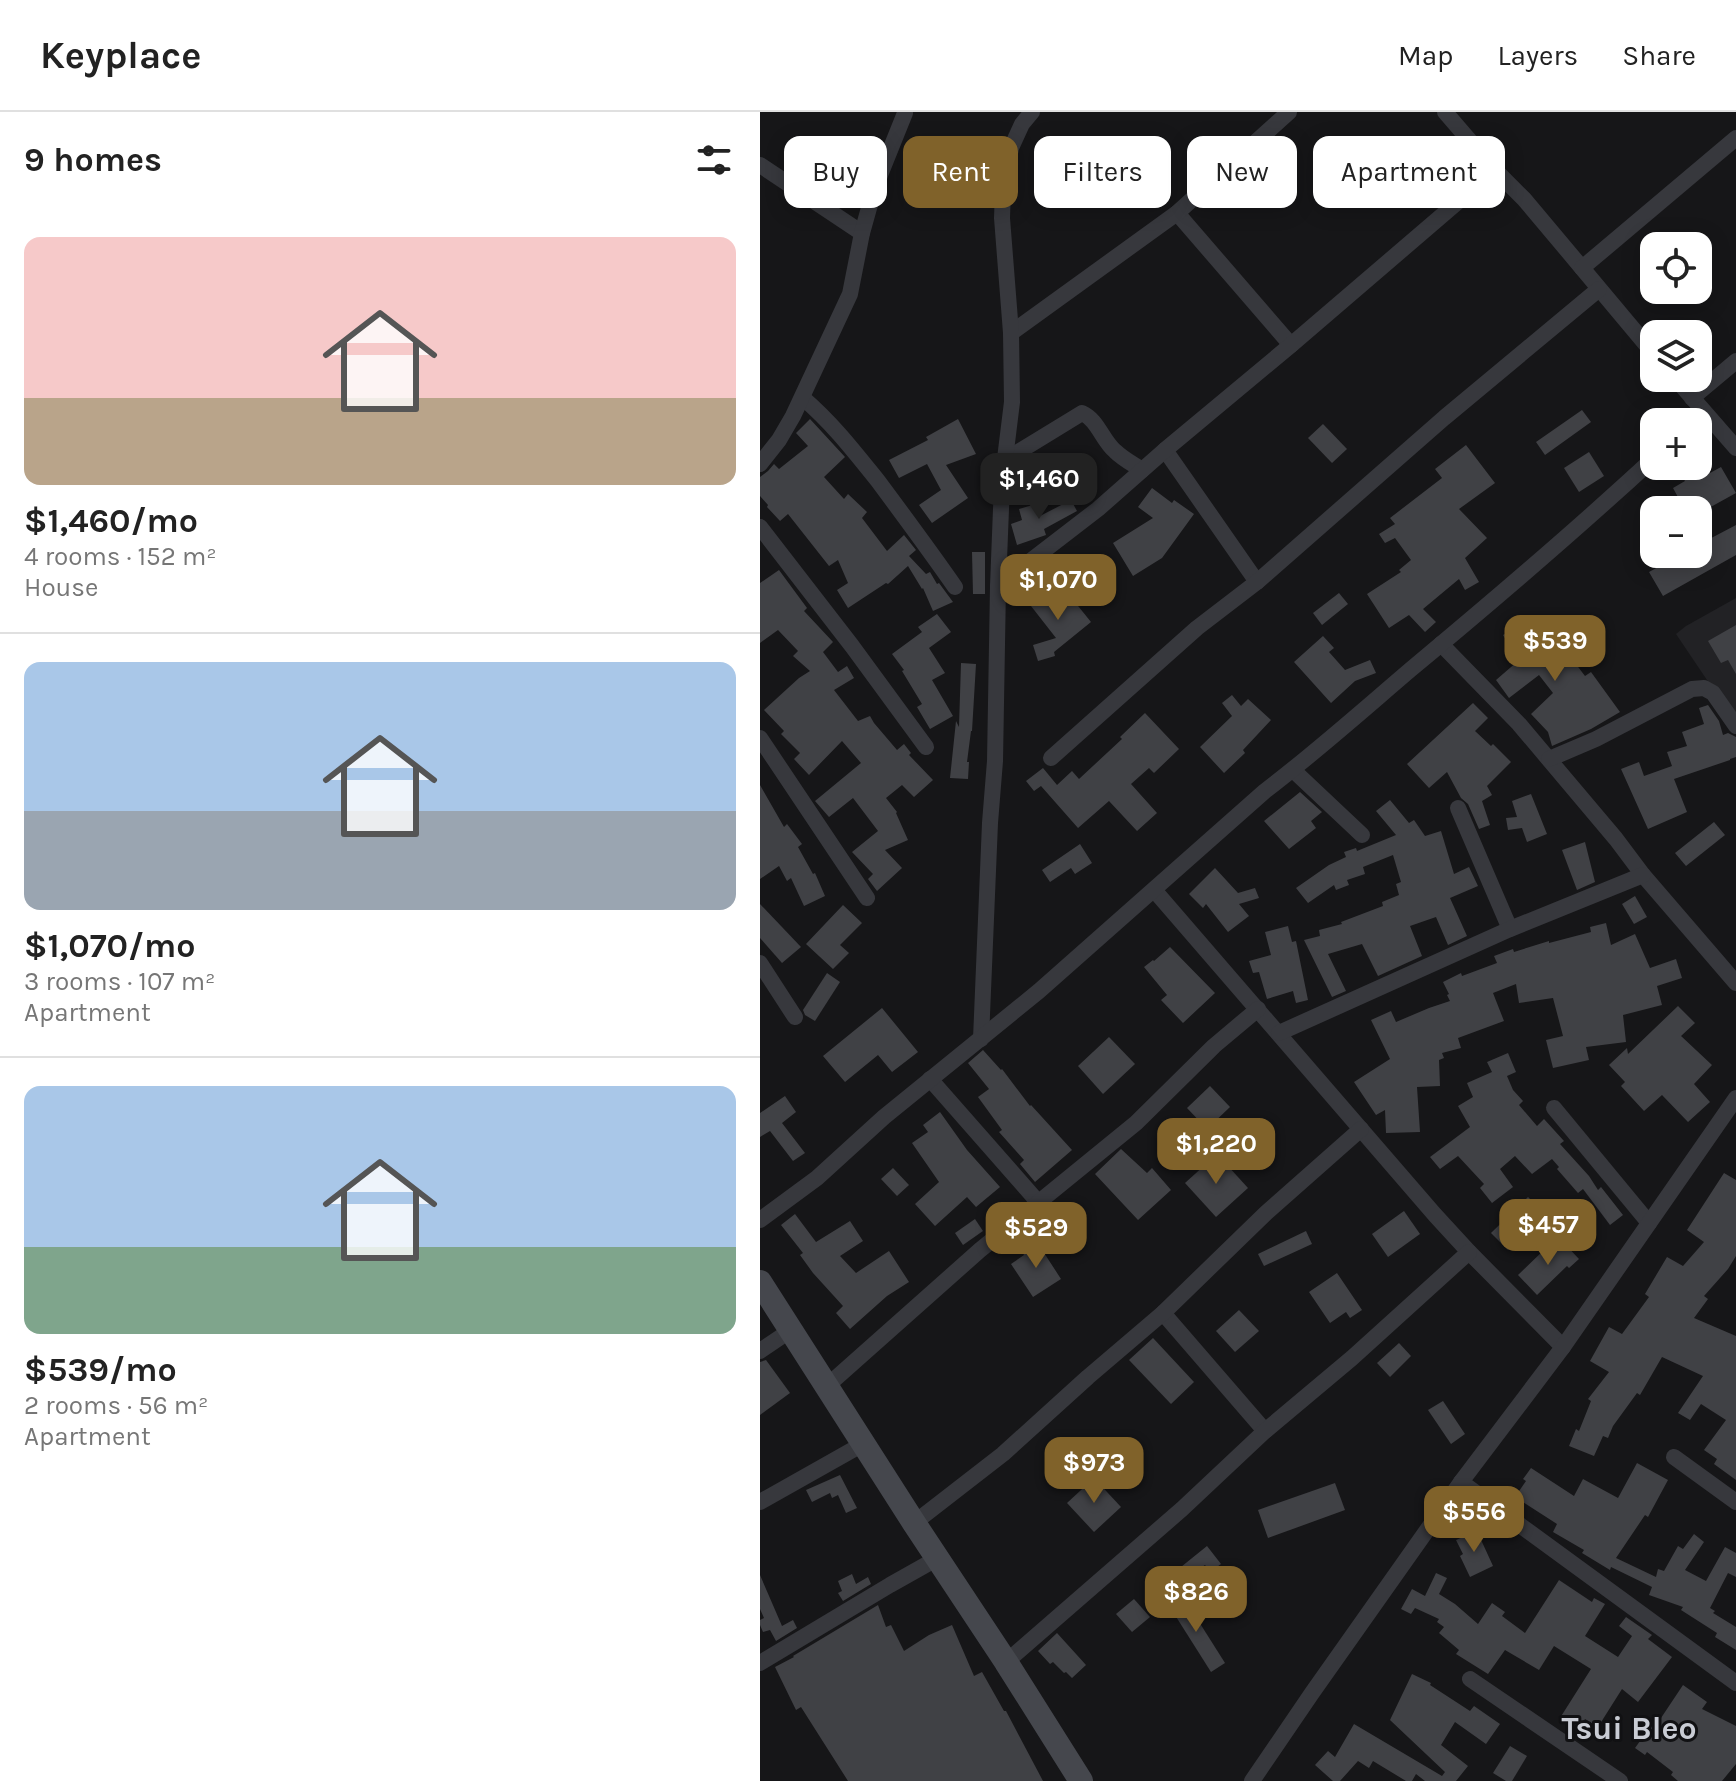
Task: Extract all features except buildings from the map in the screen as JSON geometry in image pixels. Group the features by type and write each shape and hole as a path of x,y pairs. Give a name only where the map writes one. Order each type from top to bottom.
{"main road":[{"path":"760,1282 1081,1781"}],"street":[{"path":"760,464 779,440 803,398 850,294 874,190 904,112"},
{"path":"981,1039 996,747 998,586 1005,460 1012,402 1003,189 1011,148 1022,124 1032,112"},
{"path":"1011,333 1177,213 1289,112"},
{"path":"1445,112 1466,136"},
{"path":"1582,268 1736,138"},
{"path":"760,165 862,233"},
{"path":"1505,180 1640,337"},
{"path":"998,586 1098,509 1451,208"},
{"path":"1177,213 1291,345"},
{"path":"1051,758 1197,628 1257,582 1444,418 1599,289"},
{"path":"1692,398 1736,361"},
{"path":"1687,392 1696,408"},
{"path":"803,398 843,436 955,587"},
{"path":"1005,460 1082,413 1091,417 1116,452 1142,470"},
{"path":"1712,428 1736,448"},
{"path":"1165,450 1257,582"},
{"path":"760,1220 817,1178 884,1117 1155,891 1265,791 1640,471"},
{"path":"760,527 926,747"},
{"path":"1441,644 1519,724 1736,983"},
{"path":"1549,759 1596,739 1692,689 1704,688 1713,693 1736,726"},
{"path":"760,738 867,898"},
{"path":"1293,770 1362,835"},
{"path":"1458,808 1510,929"},
{"path":"1279,1033 1510,929 1643,875"},
{"path":"1155,891 1469,1252 1563,1347"},
{"path":"760,963 795,1017"},
{"path":"827,1386 1038,1202 1136,1123 1214,1046 1258,1009"},
{"path":"930,1079 1038,1202"},
{"path":"1252,1781 1461,1482 1563,1347 1736,1098"},
{"path":"1554,1108 1649,1223"},
{"path":"914,1523 1003,1454 1163,1313 1266,1213 1361,1129"},
{"path":"1006,1662 1469,1252"},
{"path":"1163,1313 1265,1431"},
{"path":"760,1351 791,1330"},
{"path":"760,1502 863,1444"},
{"path":"1674,1457 1736,1502"},
{"path":"1461,1482 1736,1683"},
{"path":"760,1663 938,1558"},
{"path":"1470,1679 1620,1781"}],"shaded area":[{"path":"1736,598 1736,723 1676,634"}],"district":[{"name":"Tsui Bleo","path":"1629,1728"}]}
